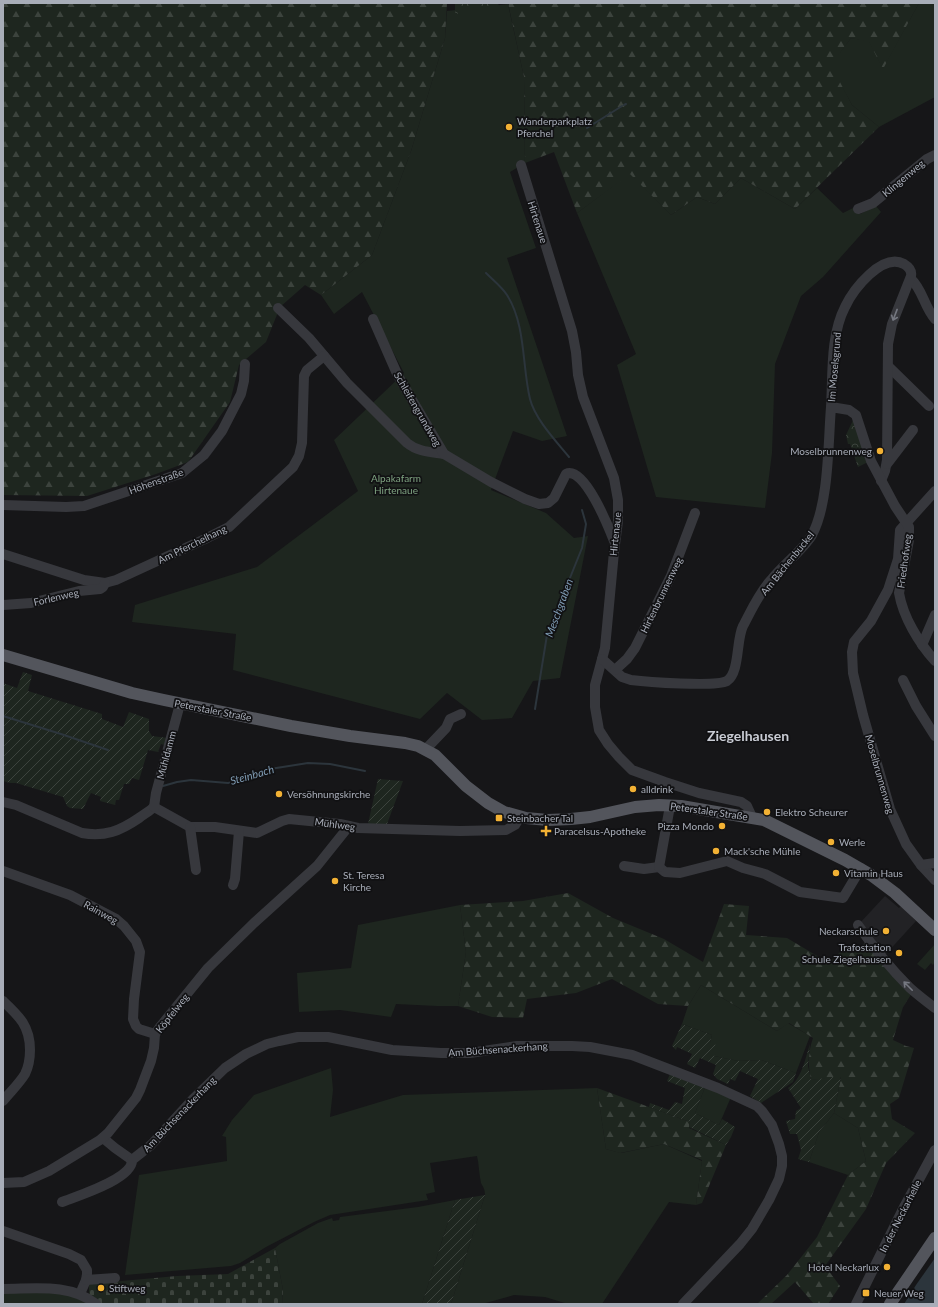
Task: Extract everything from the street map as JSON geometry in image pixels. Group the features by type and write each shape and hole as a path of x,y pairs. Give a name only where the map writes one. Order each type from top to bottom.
{"main road":[{"name":"Peterstaler Straße","path":"3,655 132,693 180,704 350,736 411,743 426,749 435,755 482,799 495,807 520,817 541,820 571,819 636,807 670,806 764,820 860,868 890,888 935,930"},
{"path":"890,1304 935,1238"}],"street":[{"name":"Klingenweg","path":"858,209 873,204 927,159 935,155"},
{"name":"Hirtenaue","path":"521,165 572,331 578,375 583,397 614,478 618,500 618,521 605,648 597,673 595,685 595,707 597,721 602,737 629,768 642,775 704,794 741,802 747,806 752,817"},
{"name":"Im Moselsgrund","path":"830,408 836,332 843,310 851,296 882,264 890,261 907,266 911,272 911,280 917,285 925,304 935,319"},
{"path":"881,480 887,461 888,344 892,324 911,280"},
{"path":"278,308 309,338 347,383 411,446 420,450 444,454"},
{"name":"Schleifengrundweg","path":"373,319 398,376 444,454 498,486 539,504 548,503 554,498 566,474 576,474 587,486 610,530 615,543"},
{"name":"Am Pferchelhang","path":"3,554 84,580 105,583 116,580 229,527 293,467 299,456 302,443 304,376 307,370 324,356"},
{"name":"Höhenstraße","path":"3,505 66,507 84,506 182,473 204,455 222,431 241,394 244,381 244,364"},
{"path":"888,366 929,406"},
{"path":"830,408 849,410 856,415 871,461 895,506 907,523"},
{"name":"Am Bächenbuckel","path":"602,660 622,677 648,682 689,684 717,683 725,682 731,676 734,670 742,628 771,580 806,544 818,522 825,485 830,408"},
{"path":"887,461 913,430"},
{"name":"Moselbrunnenweg","path":"935,491 900,530 898,559 888,590 872,621 852,645 853,673 863,715 890,809 906,844 935,880"},
{"name":"Hirtenbrunnenweg","path":"615,670 627,659 638,641 671,576 695,512"},
{"name":"Friedhofweg","path":"907,523 909,540 899,593 902,607 922,645 935,661"},
{"name":"Forlenweg","path":"3,605 31,603 79,591 100,589 105,583"},
{"path":"922,645 935,615"},
{"path":"903,680 916,706 935,736"},
{"name":"Mühldamm","path":"154,806 156,793 180,704"},
{"path":"426,749 446,728 450,719 461,714"},
{"path":"3,802 16,805 82,833 89,834 116,832 154,806 190,827 196,870"},
{"path":"670,806 660,867 661,870 665,872 680,873 702,869 726,861 746,869 765,874 800,892 843,898 860,868"},
{"name":"Mühlweg","path":"190,827 215,827 260,833 282,820 289,819 367,828 504,831 515,825 520,817"},
{"name":"Köpfelweg","path":"3,1183 24,1182 49,1172 103,1138 115,1126 136,1098 140,1090 151,1061 155,1034 208,968 254,923 323,860 348,826"},
{"path":"233,885 235,879 239,831"},
{"path":"921,864 935,863"},
{"path":"624,866 644,869 660,867"},
{"name":"Rainweg","path":"3,871 70,895 116,919 124,926 136,941 140,952 133,1019 138,1028 155,1034"},
{"path":"858,925 872,945 911,989 935,1008"},
{"path":"3,1001 25,1025 29,1035 30,1049 30,1059 22,1079 3,1101"},
{"name":"Am Büchsenackerhang","path":"62,1202 100,1188 124,1174 130,1168 132,1160 151,1145 193,1099 225,1068 240,1057 279,1040 298,1037 328,1037 392,1050 441,1053 470,1053 517,1046 590,1047 632,1055 718,1088 756,1106 762,1111 772,1125 779,1144 782,1156 782,1166 779,1179 752,1229 740,1244 683,1304"},
{"path":"103,1138 132,1160"},
{"name":"In der Neckarhelle","path":"856,1304 935,1150"},
{"path":"3,1231 77,1257 84,1264 87,1270 86,1280 80,1294"},
{"path":"86,1280 116,1278"},
{"path":"3,1289 58,1288 80,1294 96,1304"}],"shaded area":[{"name":"Neckarschule","path":"885,896 899,908 901,906 916,921 885,955 860,923"},
{"path":"935,1258 935,1304 904,1304 916,1285"}],"green space":[{"path":"3,3 447,3 445,38 411,151 372,255 321,295 305,285 280,307 266,342 239,365 230,402 188,462 87,496 3,495"},
{"path":"455,3 498,3 499,7 455,14"},
{"path":"508,3 919,3 883,69 869,42 851,38 831,65 852,105 879,127 795,209 741,178 715,204 697,197 671,215 630,174 577,213 554,152 525,163 524,77"},
{"path":"919,3 935,3 935,97 879,127 852,105 830,65 851,38 869,41 883,68"},
{"name":"Alpakafarm Hirtenaue","path":"508,4 524,77 525,163 510,172 536,248 507,258 567,436 542,441 513,431 491,490 546,513 574,538 588,536 560,678 533,681 512,718 482,720 447,693 420,719 233,670 236,634 132,622 135,605 257,567 358,491 334,440 404,373 362,292 334,314 321,295 372,255 411,151 445,38 447,11"},
{"path":"630,173 671,215 697,197 715,204 741,178 795,209 817,188 843,213 855,207 860,214 876,206 881,212 823,277 801,296 775,364 772,453 765,508 656,497 617,365 636,354 577,213"},
{"path":"854,418 868,462 858,467 850,444 848,444 846,435"},
{"path":"23,672 32,675 28,691 102,714 102,719 123,727 129,712 149,719 149,731 152,736 168,738 167,746 161,744 158,752 148,750 139,780 132,778 129,784 124,784 119,800 116,800 115,805 100,801 101,797 91,793 83,809 70,808 67,806 63,797 16,783 3,781 3,683 17,688"},
{"path":"378,779 403,781 387,824 368,824"},
{"path":"568,893 613,918 664,939 703,962 724,904 749,906 746,935 787,938 829,963 844,948 851,953 865,943 912,993 903,1007 893,1040 914,1048 899,1098 890,1104 892,1119 915,1133 886,1163 866,1209 825,1266 840,1286 828,1304 814,1304 795,1282 771,1304 757,1304 787,1275 817,1237 848,1175 866,1161 858,1128 834,1113 841,1077 811,1080 809,1059 813,1038 789,1023 777,1031 701,985 688,1006 658,1004 612,979 576,993 527,999 523,1018 492,1017 458,1006 466,952 460,905 523,901"},
{"path":"460,905 466,952 458,1006 396,1004 391,1017 340,1010 299,1012 297,973 351,968 358,925"},
{"path":"935,944 935,962 933,965 931,963 925,970 917,964"},
{"path":"701,985 777,1031 788,1023 810,1036 796,1073 761,1060 738,1061 714,1056 710,1042 712,1035 682,1024 688,1006"},
{"path":"682,1024 712,1035 710,1042 718,1046 714,1056 738,1061 761,1060 796,1073 793,1082 761,1103 750,1096 758,1079 740,1071 735,1081 730,1079 728,1084 717,1079 713,1074 716,1065 700,1058 695,1068 687,1064 692,1054 677,1047 676,1050 672,1046"},
{"path":"810,1044 808,1066 811,1080 841,1076 834,1113 819,1132 809,1162 798,1159 801,1150 797,1134 790,1134 786,1121 795,1119 796,1111 801,1108 788,1088 800,1074"},
{"path":"331,1068 333,1090 330,1117 403,1095 597,1088 606,1149 621,1153 664,1144 702,1161 696,1205 669,1202 602,1304 568,1304 545,1297 514,1295 482,1304 451,1304 485,1195 481,1183 477,1156 430,1163 435,1192 426,1194 428,1200 330,1215 266,1247 240,1263 231,1266 125,1275 139,1175 227,1161 226,1137 222,1136 232,1120 254,1095"},
{"path":"670,1074 705,1087 695,1113 719,1125 722,1119 735,1127 726,1145 689,1127 690,1122 649,1107 650,1103 669,1110 675,1102 682,1104 685,1088 667,1081"},
{"path":"705,1087 731,1097 719,1125 695,1113"},
{"path":"597,1088 690,1122 689,1128 726,1145 702,1203 696,1205 702,1160 664,1144 620,1153 606,1149"},
{"path":"834,1113 858,1128 866,1161 848,1175 809,1162 819,1132"},
{"path":"485,1195 451,1304 422,1304 455,1200"},
{"path":"455,1200 422,1304 282,1304 283,1290 275,1248 280,1244 318,1223 332,1218 333,1221 339,1220 340,1217 418,1207"},
{"path":"275,1248 283,1290 282,1304 102,1304 89,1295 89,1284 177,1276 228,1274"},
{"path":"61,1292 90,1304 3,1304 3,1293"}],"waterway":[{"path":"587,128 622,106"},
{"name":"Meschgraben","path":"486,273 505,292 513,307 521,332 527,386 536,414 546,430 569,457"},
{"name":"Meschgraben","path":"535,709 547,635 582,548 586,524 582,510"},
{"name":"Steinbach","path":"3,716 108,750"},
{"name":"Steinbach","path":"163,786 191,780 228,783 248,779 270,769 308,763 330,764 365,771"}],"place":[{"name":"Wanderparkplatz Pferchel","path":"509,127"},
{"name":"Moselbrunnenweg","path":"880,451"},
{"name":"alldrink","path":"633,789"},
{"name":"Versöhnungskirche","path":"279,794"},
{"name":"Elektro Scheurer","path":"767,812"},
{"name":"Steinbacher Tal","path":"499,818"},
{"name":"Pizza Mondo","path":"722,826"},
{"name":"Paracelsus-Apotheke","path":"546,831"},
{"name":"Werle","path":"831,842"},
{"name":"Mack'sche Mühle","path":"716,851"},
{"name":"Vitamin Haus","path":"836,873"},
{"name":"St. Teresa Kirche","path":"335,881"},
{"name":"Neckarschule","path":"886,931"},
{"name":"Trafostation Schule Ziegelhausen","path":"899,953"},
{"name":"Hotel Neckarlux","path":"887,1267"},
{"name":"Stiftweg","path":"101,1288"},
{"name":"Neuer Weg","path":"866,1293"}],"district":[{"name":"Ziegelhausen","path":"748,736"}]}
